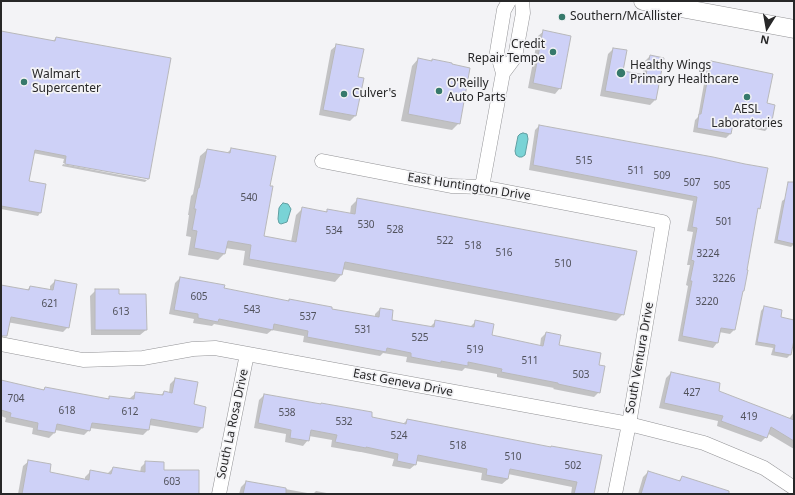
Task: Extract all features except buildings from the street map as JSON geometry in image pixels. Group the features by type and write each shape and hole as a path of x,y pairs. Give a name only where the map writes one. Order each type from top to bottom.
{"main road":[{"path":"643,1 704,7 794,29"}],"street":[{"path":"482,187 503,73 497,52 504,10 509,1"},
{"path":"503,73 515,57 523,13 522,1"},
{"name":"East Huntington Drive","path":"322,161 450,186 482,187 663,222"},
{"name":"South Ventura Drive","path":"615,494 629,424 663,222"},
{"name":"East Geneva Drive","path":"1,344 83,360 143,358 193,348 215,348 629,424 704,443 764,468 794,488"},
{"name":"South La Rosa Drive","path":"219,494 248,354"}],"water":[{"path":"523,133 527,134 528,139 525,155 519,157 516,155 515,151 518,136"},
{"path":"283,203 288,204 291,209 287,222 281,224 279,223 278,219 279,208"}],"place":[{"name":"Southern/McAllister","path":"562,17"},
{"name":"Credit Repair Tempe","path":"553,52"},
{"name":"Healthy Wings Primary Healthcare","path":"621,73"},
{"name":"Walmart Supercenter","path":"24,82"},
{"name":"O'Reilly Auto Parts","path":"439,91"},
{"name":"Culver's","path":"344,94"},
{"name":"AESL Laboratories","path":"747,97"}]}
